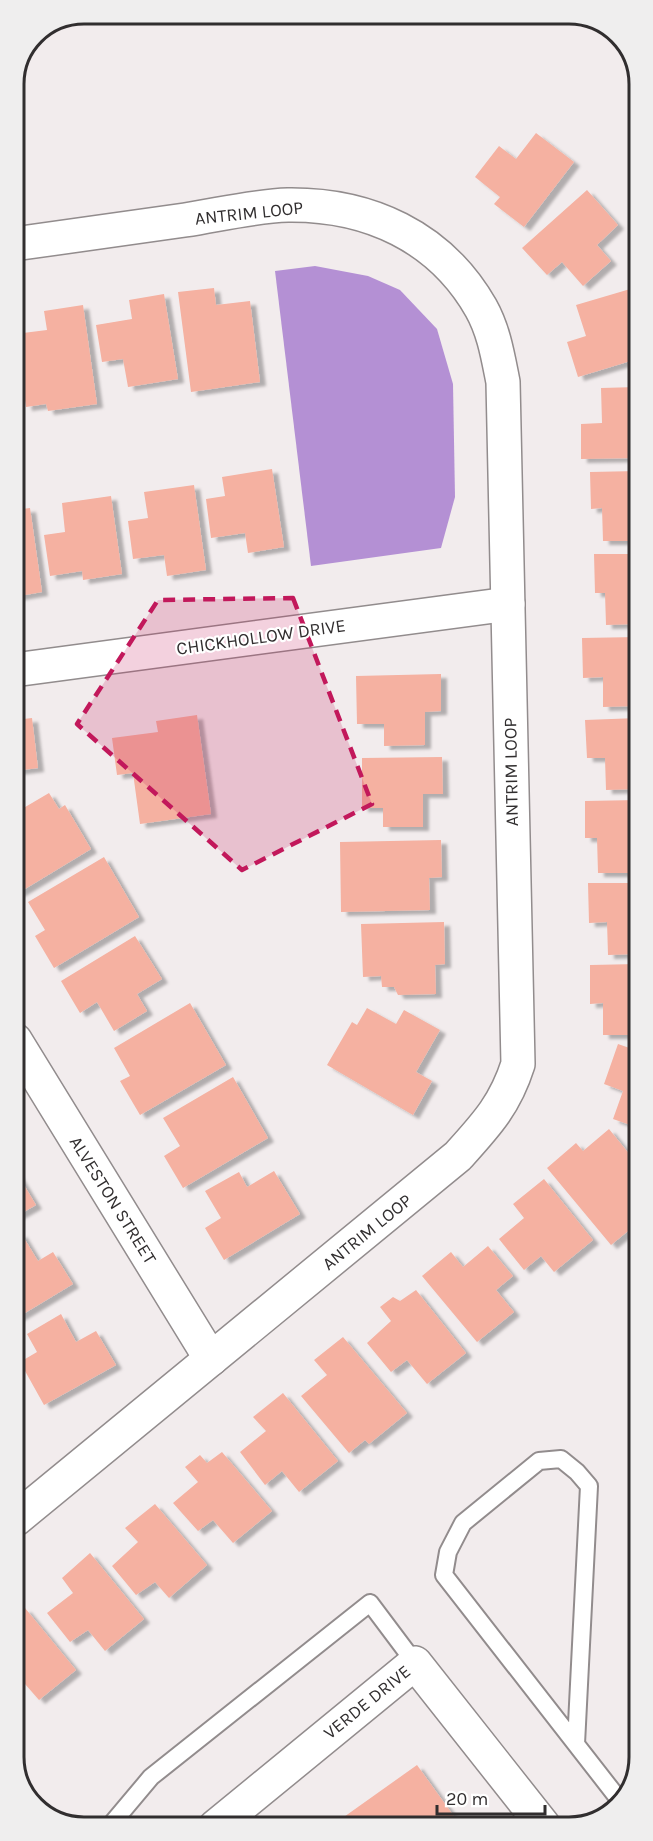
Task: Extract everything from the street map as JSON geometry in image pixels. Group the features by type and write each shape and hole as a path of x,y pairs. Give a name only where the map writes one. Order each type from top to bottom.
{"street":[{"name":"ANTRIM LOOP","path":"24,243 286,205 339,207 382,219 426,246 455,270 482,309 495,343 503,382 518,1064 509,1092 489,1120 458,1156 24,1512"},
{"name":"CHICKHOLLOW DRIVE","path":"24,669 508,604"},
{"name":"ALVESTON STREET","path":"24,1056 211,1359"},
{"name":"VERDE DRIVE","path":"227,1817 416,1663 537,1817"}],"lane":[{"path":"576,1744 589,1486 561,1459 539,1461 463,1523 448,1552 444,1575 615,1794"},
{"path":"117,1817 151,1777 370,1603 416,1663"}],"highlighted area":[{"path":"293,598 372,804 242,870 77,724 158,600"}],"shaded area":[{"path":"315,266 368,276 400,290 437,329 453,384 455,497 441,548 311,566 275,271"}],"building":[{"path":"536,133 574,162 524,227 494,204 500,197 475,177 499,146 516,159"},
{"path":"587,190 618,225 597,245 611,261 583,286 562,262 547,275 522,248"},
{"path":"214,288 216,305 250,301 260,382 191,392 178,292"},
{"path":"629,289 629,361 578,377 567,342 586,336 576,305"},
{"path":"164,294 178,379 128,387 123,359 102,362 96,325 132,319 129,300"},
{"path":"83,305 97,404 48,411 46,404 26,407 24,333 47,330 44,311"},
{"path":"629,387 629,458 581,459 581,424 602,423 601,388"},
{"path":"272,469 284,547 248,553 245,533 211,538 206,499 225,496 222,477"},
{"path":"629,471 629,541 603,541 602,508 591,509 590,472"},
{"path":"194,485 206,570 167,576 164,555 133,559 128,521 148,518 144,492"},
{"path":"111,496 122,574 83,580 82,571 50,576 44,535 65,532 62,503"},
{"path":"30,508 42,592 24,595 24,509"},
{"path":"594,554 629,554 629,624 606,625 605,593 595,593"},
{"path":"629,637 629,706 603,707 603,677 583,678 582,638"},
{"path":"441,674 441,711 425,712 425,745 384,746 384,724 357,724 356,676"},
{"path":"197,715 211,814 140,824 133,773 117,775 112,738 158,732 156,721"},
{"path":"32,718 38,768 24,770 24,719"},
{"path":"629,718 629,789 606,790 605,758 587,758 585,720"},
{"path":"442,757 443,794 423,794 423,827 383,827 383,808 362,808 362,758"},
{"path":"49,793 59,809 65,805 91,849 24,890 24,808"},
{"path":"629,800 629,873 598,873 597,838 585,838 585,801"},
{"path":"441,840 442,877 429,878 430,910 341,912 340,842"},
{"path":"104,857 139,917 54,968 35,936 45,930 28,902"},
{"path":"588,883 629,883 629,954 608,955 607,922 589,923"},
{"path":"444,922 445,964 435,965 436,994 398,995 394,987 382,987 381,976 363,977 361,924"},
{"path":"135,936 162,979 137,994 147,1011 114,1031 97,1002 80,1013 61,981"},
{"path":"629,964 629,1035 603,1035 603,1003 590,1004 590,965"},
{"path":"190,1003 226,1065 140,1115 120,1081 130,1076 114,1048"},
{"path":"367,1008 396,1024 404,1010 440,1030 416,1072 432,1081 413,1115 327,1065 352,1022 357,1025"},
{"path":"618,1044 629,1048 629,1125 613,1119 623,1091 604,1084"},
{"path":"233,1077 268,1138 183,1188 164,1156 180,1146 163,1118"},
{"path":"609,1129 629,1154 629,1230 611,1245 547,1168 576,1143 583,1151"},
{"path":"274,1171 300,1214 224,1260 205,1228 221,1218 205,1191 239,1172 247,1187"},
{"path":"544,1179 593,1240 554,1272 541,1256 524,1270 499,1239 524,1218 513,1204"},
{"path":"24,1185 36,1205 24,1212"},
{"path":"24,1238 38,1261 53,1252 73,1284 24,1314"},
{"path":"488,1246 513,1276 496,1290 514,1312 477,1342 422,1276 451,1252 463,1267"},
{"path":"416,1290 466,1353 427,1384 407,1360 391,1372 367,1343 391,1321 380,1307 393,1297 400,1301"},
{"path":"61,1314 76,1342 96,1331 116,1365 44,1405 24,1369 24,1360 37,1352 27,1334"},
{"path":"343,1337 407,1413 369,1444 365,1440 349,1453 301,1396 327,1375 314,1360"},
{"path":"283,1393 338,1461 299,1492 282,1471 265,1485 240,1452 266,1431 253,1417"},
{"path":"222,1452 272,1511 233,1543 213,1520 198,1531 173,1503 198,1482 185,1467 200,1455 207,1463"},
{"path":"155,1504 207,1565 169,1598 155,1582 136,1595 112,1566 138,1542 125,1528"},
{"path":"90,1553 144,1619 105,1651 88,1630 70,1642 47,1613 73,1593 62,1578"},
{"path":"24,1609 76,1670 39,1700 24,1683"},
{"path":"417,1765 455,1817 344,1817"}]}
